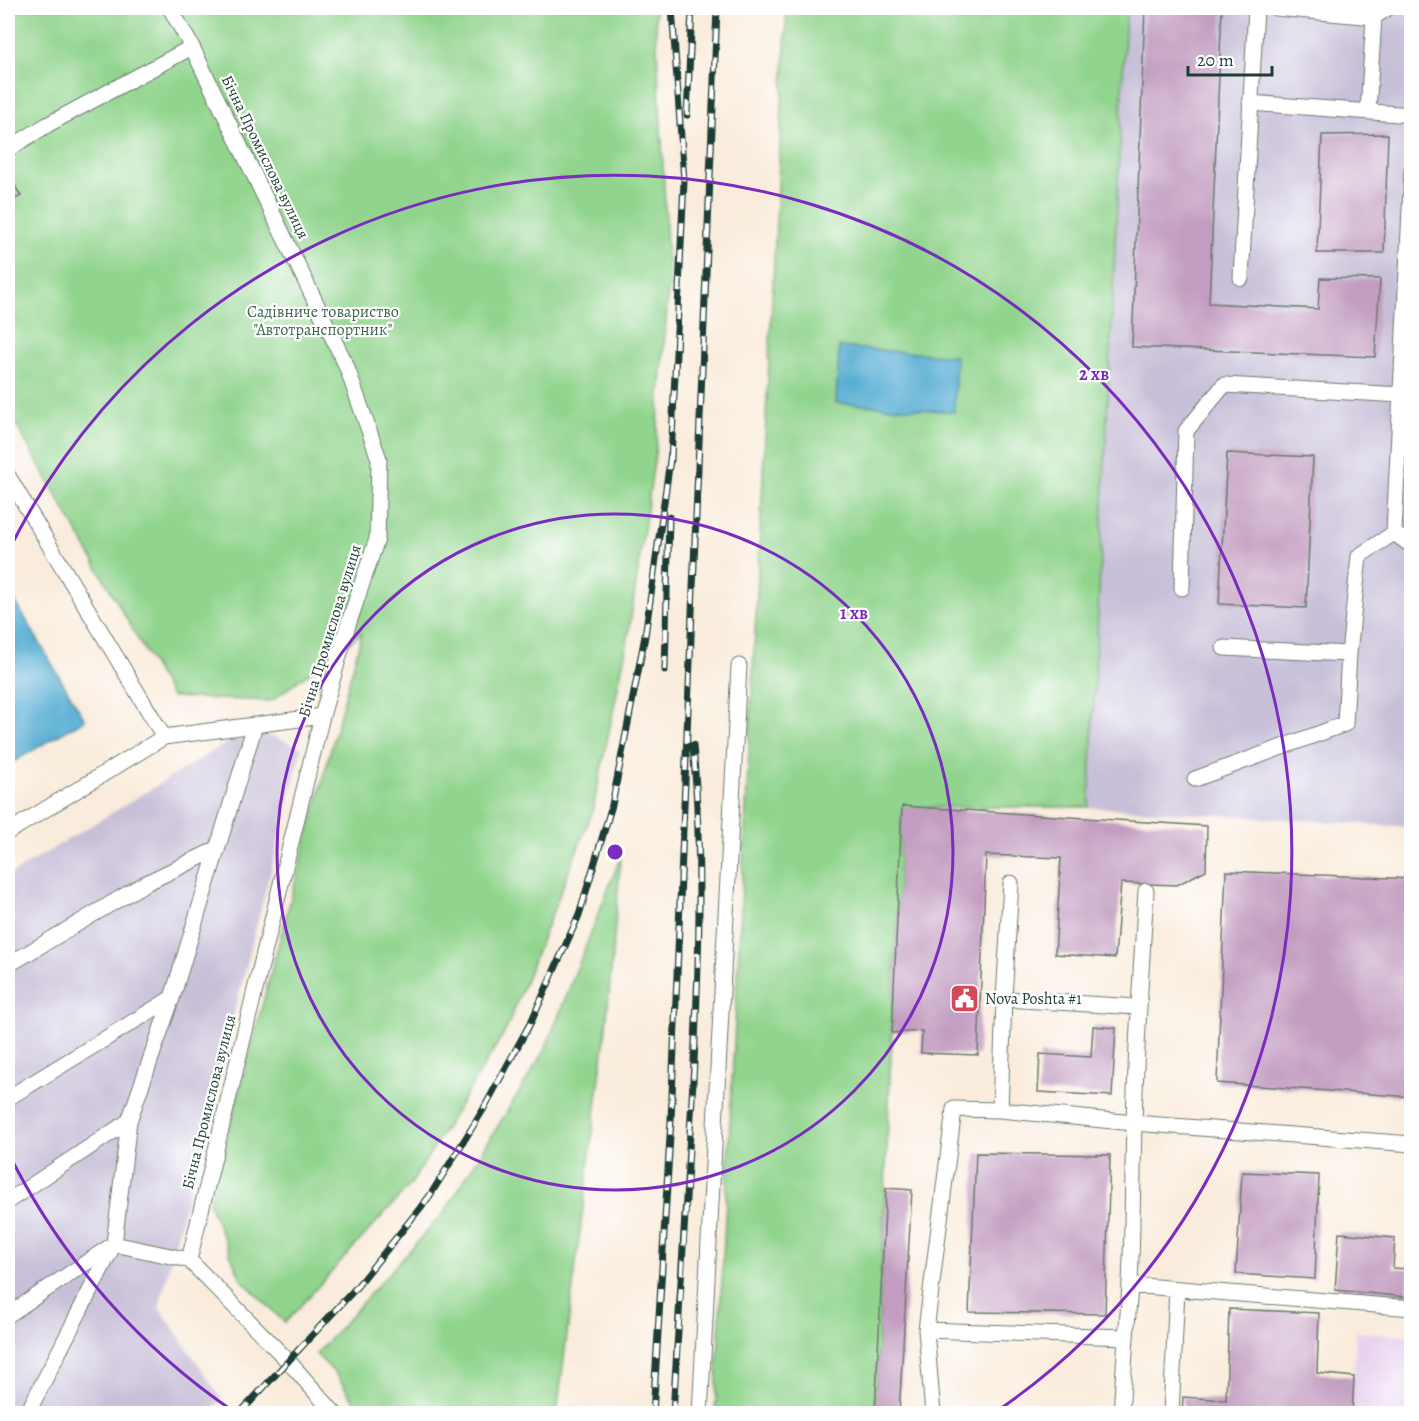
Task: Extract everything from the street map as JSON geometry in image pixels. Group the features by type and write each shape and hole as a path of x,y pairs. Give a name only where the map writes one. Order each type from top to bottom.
{"lane":[{"name":"Бічна Промислова вулиця","path":"170,8 192,47 346,365 379,459 377,539 347,628 322,716 189,1260"},
{"path":"1241,278 1256,8"},
{"path":"1276,8 1374,17 1388,8"},
{"path":"1368,111 1374,17"},
{"path":"8,149 47,125 192,47"},
{"path":"1250,103 1412,115"},
{"path":"1394,533 1401,395 1407,370 1412,170"},
{"path":"1182,588 1186,431 1224,385 1401,395"},
{"path":"8,476 164,737"},
{"path":"1394,533 1412,546"},
{"path":"1195,779 1345,724 1349,654 1359,556 1394,533"},
{"path":"1224,648 1349,654"},
{"path":"700,1413 740,666"},
{"path":"8,832 164,737 322,716"},
{"path":"27,1413 114,1244 129,1121 172,999 255,725"},
{"path":"8,965 144,884 217,849"},
{"path":"1000,1110 1011,883"},
{"path":"1121,1413 1131,1285 1138,1007 1146,891"},
{"path":"8,1098 172,999"},
{"path":"1004,999 1138,1007"},
{"path":"933,1413 926,1330 954,1109 1000,1110 1134,1123 1412,1144"},
{"path":"8,1201 129,1121"},
{"path":"8,1315 114,1244 189,1260 289,1362 335,1413"},
{"path":"1131,1285 1412,1308"},
{"path":"1171,1413 1177,1289"},
{"path":"926,1330 1126,1337"}],"shaded area":[{"path":"1126,8 1411,8 1411,827 1089,807"},
{"path":"267,734 302,748 159,1307 222,1399 208,1413 8,1414 8,876 230,741"},
{"path":"1356,1332 1411,1336 1411,1413 1352,1414"}],"green space":[{"name":"Садівниче товариство \"Автотранспортник\"","path":"8,8 655,8 669,283 656,448 628,638 593,810 506,1030 411,1184 285,1323 241,1279 209,1204 362,633 271,701 171,697 8,410"},
{"path":"787,8 1126,8 1089,807 902,807 875,1413 715,1414"},
{"path":"621,856 606,1028 557,1413 362,1413 335,1373 316,1354 446,1210 545,1050"}],"water":[{"path":"839,347 956,356 954,412 836,403"},
{"path":"8,589 85,720 8,765"}],"building":[{"path":"1145,8 1222,8 1209,303 1318,309 1320,278 1380,279 1375,357 1132,347"},
{"path":"1388,134 1384,253 1317,253 1322,135"},
{"path":"8,174 21,196 8,203"},
{"path":"1227,453 1313,457 1306,608 1219,604"},
{"path":"902,806 1207,826 1206,870 1177,885 1121,883 1115,958 1055,954 1061,858 986,855 978,1055 921,1053 922,1031 892,1033"},
{"path":"1226,871 1412,879 1412,1097 1217,1083"},
{"path":"1093,1026 1116,1028 1112,1096 1038,1092 1040,1054 1091,1057"},
{"path":"976,1153 1110,1155 1105,1314 969,1312"},
{"path":"1242,1172 1319,1175 1315,1279 1236,1274"},
{"path":"886,1188 912,1190 899,1414 875,1414"},
{"path":"1339,1233 1395,1238 1393,1268 1409,1269 1408,1297 1335,1290"},
{"path":"1229,1309 1319,1313 1317,1373 1354,1377 1352,1414 1182,1414 1183,1397 1226,1400"}],"railway":[{"path":"671,460 684,181 672,8"},
{"path":"687,115 692,8"},
{"path":"653,1414 671,1120 717,8"},
{"path":"239,1414 355,1289 429,1197 483,1110 532,1020 579,915 612,805 645,636 671,453"},
{"path":"665,670 669,517"},
{"path":"673,1414 697,987 699,890 693,745"}],"place":[{"name":"Nova Poshta #1","path":"964,999"}]}
